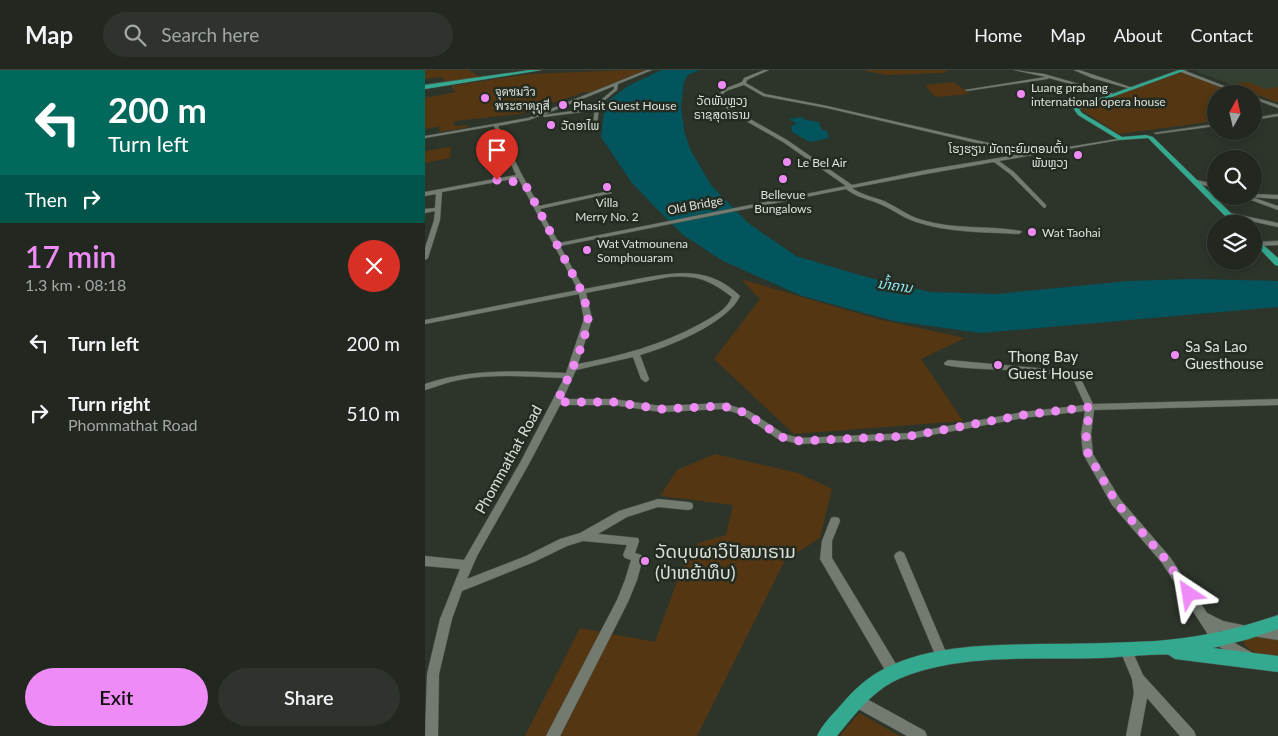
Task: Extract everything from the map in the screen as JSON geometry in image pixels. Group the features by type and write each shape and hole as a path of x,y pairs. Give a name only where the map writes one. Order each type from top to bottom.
{"main road":[{"path":"425,87 522,71 540,70"},
{"path":"1183,70 1076,108 1080,114 1119,140 1148,136 1229,215"},
{"path":"1262,248 1278,263"},
{"path":"826,736 856,700 893,673 942,657 991,653 1158,648 1218,640 1254,632 1278,622"},
{"path":"1158,648 1273,664"}],"street":[{"path":"529,118 650,70"},
{"path":"767,70 745,80 744,83 725,90 720,95 721,100 734,112 785,142 849,187 851,192 885,204 903,216 916,220 968,229 1019,232"},
{"path":"1016,70 1052,77 1112,94"},
{"path":"1076,70 1093,78 1131,88"},
{"path":"1183,70 1220,85"},
{"path":"967,90 1052,77"},
{"path":"1055,83 1065,81"},
{"path":"744,83 764,95 933,131 1026,154"},
{"path":"595,127 597,104 616,89 616,84"},
{"path":"1263,101 1278,107"},
{"path":"425,137 529,118 588,110"},
{"path":"1263,118 1278,115"},
{"name":"Phommathat Road","path":"431,736 433,674 457,588 467,565 557,402 571,372 588,319 582,292 518,174 495,124"},
{"path":"1148,136 1207,126"},
{"path":"748,206 1026,154 1119,140"},
{"path":"994,160 1012,173 1044,206"},
{"path":"488,181 503,175 514,165"},
{"path":"425,194 518,174"},
{"path":"488,181 510,181 525,184"},
{"path":"1196,182 1207,184"},
{"path":"425,258 437,220 440,201 439,191"},
{"path":"538,208 609,193"},
{"path":"1262,196 1278,197"},
{"path":"1262,203 1278,208"},
{"name":"Old Bridge","path":"556,245 748,206"},
{"path":"425,211 438,209"},
{"path":"1262,222 1278,225"},
{"path":"1262,242 1278,243"},
{"path":"425,322 669,275 701,275 736,296 736,300 731,307 718,317 665,344 636,355 571,372 472,374 450,378 425,387"},
{"path":"636,355 645,379"},
{"path":"948,363 1073,376 1077,379 1090,407 1086,434 1088,454 1116,502 1166,560 1218,640 1243,654 1273,664"},
{"path":"557,402 613,402 661,409 723,406 746,413 781,437 800,441 910,436 1023,415 1090,407 1214,406 1278,402"},
{"path":"457,588 530,559 564,542 583,537 623,514 658,503 688,506"},
{"path":"835,521 827,542 826,559 893,673"},
{"path":"553,736 622,602 637,558 629,556 634,541 583,537"},
{"path":"900,556 918,594 925,618 942,657"},
{"path":"425,561 467,565"},
{"path":"1203,617 1221,626 1278,634"},
{"path":"1126,650 1138,679 1141,693 1133,736"},
{"path":"1138,679 1189,736"},
{"path":"856,700 920,736"}],"shaded area":[{"path":"425,70 469,70 482,78 446,83 442,77 425,79"},
{"path":"647,70 591,92 585,92 520,114 455,121 453,124 456,126 468,125 466,128 439,132 440,126 425,129 425,98 456,92 451,86 529,74"},
{"path":"862,70 948,70 943,73 886,75"},
{"path":"1278,70 1278,103 1263,97 1263,85 1232,85 1196,71"},
{"path":"1183,72 1215,85 1207,85 1207,122 1119,134 1080,109 1082,106"},
{"path":"954,82 970,94 935,97 925,85"},
{"path":"1248,82 1256,85 1233,85 1231,84"},
{"path":"1278,87 1278,103 1263,97 1263,88"},
{"path":"451,147 450,158 425,163 425,151"},
{"path":"741,279 877,319 965,338 921,359 963,421 794,434 714,359 760,299"},
{"path":"715,454 798,473 832,489 820,538 785,560 697,736 525,736 580,628 655,642 684,562 698,543 726,535 733,505 660,496 677,470"},
{"path":"1251,637 1278,639 1278,655 1255,652 1247,648 1244,640"},
{"path":"859,713 900,736 840,736"}],"water":[{"name":"ນ້ຳຄານ","path":"661,70 700,70 688,75 684,82 681,105 684,130 690,149 711,185 748,223 796,256 863,276 930,292 996,294 1128,281 1191,279 1278,281 1278,307 981,333 894,321 802,296 723,261 683,235 632,183 601,137 605,103 628,86"},
{"path":"801,117 806,120 819,122 822,130 827,131 829,138 810,142 792,132 791,126 797,124 789,119"}],"place":[{"name":"ວັດພັນຫຼວງ ຣາຊສຸດາຣາມ","path":"722,85"},
{"name":"Luang prabang international opera house","path":"1021,94"},
{"name":"จุดชมวิว พระธาตุภูสี","path":"485,98"},
{"name":"Phasit Guest House","path":"563,105"},
{"name":"ວັດອາໄພ","path":"551,125"},
{"name":"ໂຮງຮຽນ ມັດຖະຍົມຕອນຕົ້ນ ພັນຫຼວງ","path":"1078,155"},
{"name":"Le Bel Air","path":"787,162"},
{"name":"Bellevue Bungalows","path":"783,179"},
{"name":"Villa Merry No. 2","path":"607,187"},
{"name":"Wat Taohai","path":"1032,232"},
{"name":"Wat Vatmounena Somphouaram","path":"587,250"},
{"name":"Sa Sa Lao Guesthouse","path":"1175,355"},
{"name":"Thong Bay Guest House","path":"998,365"},
{"name":"ວັດບຸບຜາວິປັສນາຣາມ (ປ່າຫຍ້າທຶບ)","path":"645,561"}],"route":[{"path":"497,180 525,184 582,292 587,307 588,319 573,368 557,402 613,402 661,409 709,405 723,406 746,413 781,437 794,441 910,436 1023,415 1090,407 1086,434 1088,454 1116,502 1166,560 1189,594"}]}
